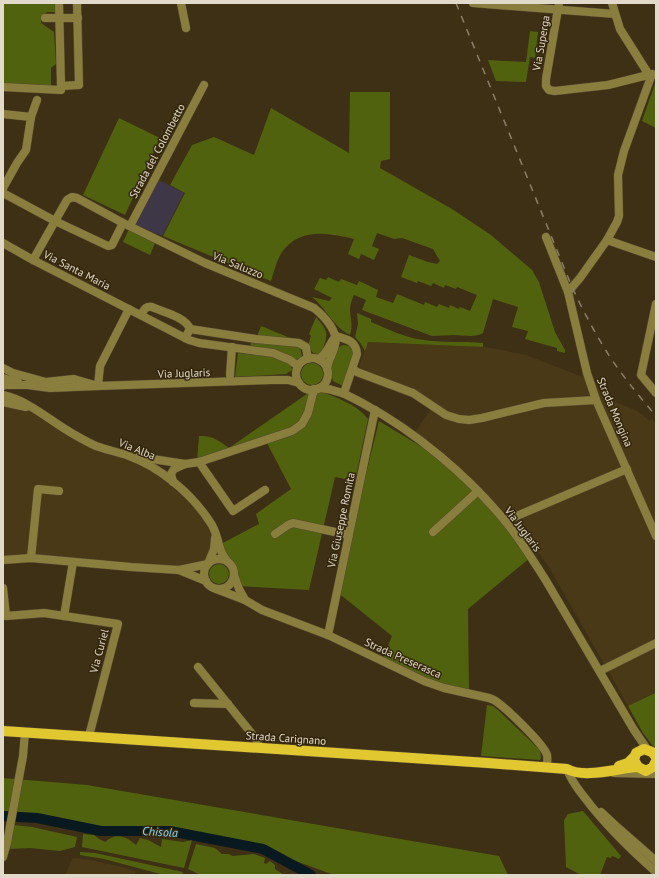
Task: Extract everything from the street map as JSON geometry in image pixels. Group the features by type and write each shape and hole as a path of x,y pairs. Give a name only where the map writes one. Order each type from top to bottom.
{"main road":[{"name":"Strada Carignano","path":"3,731 572,771 610,772 638,767 646,771 655,767"},
{"name":"Strada Carignano","path":"572,771 573,767 599,768 619,766 628,763 640,752"},
{"path":"638,767 635,763 640,752 652,752 656,756"}],"street":[{"path":"3,87 60,90 59,3"},
{"path":"61,86 79,85 77,3"},
{"path":"181,3 186,28"},
{"path":"473,3 558,6 615,14"},
{"path":"568,292 580,278 607,240 617,222 619,216 618,175 624,151 652,75 620,29 612,3"},
{"name":"Via Superga","path":"558,6 546,79 546,86 549,90 608,85 652,75"},
{"path":"45,18 78,18"},
{"name":"Strada del Colombetto","path":"127,225 204,85"},
{"path":"3,188 26,150 31,117 37,100"},
{"path":"3,114 31,117"},
{"path":"3,193 108,246 112,245 127,225"},
{"name":"Via Saluzzo","path":"34,260 67,200 72,197 205,264 314,308 320,312 328,322 336,336"},
{"name":"Strada Mongina","path":"546,238 568,292 587,373 596,400 628,469 656,536"},
{"path":"607,240 656,257"},
{"name":"Via Santa Maria","path":"3,243 185,338 199,343 273,353 290,360 297,368"},
{"path":"656,304 641,375 656,392"},
{"path":"141,315 144,308 149,306 182,320 190,329 302,344 306,347 308,359"},
{"path":"98,386 100,366 129,308"},
{"path":"185,338 190,329"},
{"path":"230,375 233,347 236,336"},
{"path":"336,336 335,345 327,362 327,373 323,385 317,389 307,389 299,383 296,375 297,368 304,360 318,359 325,354 330,343 336,336"},
{"path":"336,336 353,341 357,348 358,354 353,369 342,392"},
{"path":"318,359 322,362 327,373"},
{"name":"Via Juglaris","path":"3,368 13,373 46,382 74,379 98,386"},
{"name":"Via Juglaris","path":"272,380 297,368"},
{"path":"353,369 357,372 413,393 446,415 459,419 470,420 482,418 544,403 596,400"},
{"name":"Via Juglaris","path":"327,373 342,392"},
{"name":"Via Juglaris","path":"3,378 28,385"},
{"name":"Via Juglaris","path":"3,386 28,385 50,388 272,380 288,380 299,383"},
{"name":"Via Juglaris","path":"317,389 330,388 342,392 399,425 450,464 478,491 505,521 531,557 600,671 634,730 640,752"},
{"path":"173,482 171,474 174,469 185,464 199,462 292,431 302,424 317,389"},
{"name":"Via Alba","path":"3,395 14,398 73,434 96,446 129,456 160,471 202,510 211,523 226,561"},
{"name":"Via Alba","path":"3,402 34,409"},
{"name":"Via Giuseppe Romita","path":"328,635 375,410"},
{"path":"129,456 185,464"},
{"path":"160,471 160,466 163,462 167,461"},
{"path":"199,462 233,511 265,490"},
{"path":"505,521 628,469"},
{"path":"31,558 38,489 59,491"},
{"path":"433,532 478,491"},
{"path":"276,534 293,523 349,535"},
{"path":"215,532 214,549 205,569 204,575 206,581 210,586 216,589 226,588 233,580 234,576"},
{"path":"3,560 31,558 179,570 208,564 217,559 226,561 231,565 239,589 245,600"},
{"path":"64,616 73,562"},
{"path":"179,570 206,581"},
{"name":"Via Curiel","path":"3,588 6,616 44,613 118,624 88,736"},
{"name":"Strada Preserasca","path":"216,589 245,600 262,610 328,635 424,681 444,688 489,698 497,702 543,747 547,756 546,768"},
{"path":"600,671 656,643"},
{"path":"198,667 256,739 260,748"},
{"path":"194,702 228,704"},
{"path":"3,857 19,777 25,732"},
{"name":"Strada Carignano","path":"610,772 614,774 655,767"},
{"path":"572,771 602,813 656,861"},
{"path":"572,771 571,780 599,817 621,840 656,872"}],"shaded area":[{"path":"159,180 184,193 162,236 134,224"},
{"path":"367,342 486,347 526,355 596,382 602,396 637,411 650,421 652,419 656,423 656,692 628,706 549,567 520,528 453,461 415,432 431,409 410,397 356,377"},
{"path":"3,402 34,409 73,434 129,456 188,496 215,532 208,564 179,570 3,560"},
{"path":"73,858 91,860 127,868 135,871 135,874 65,875"}],"green space":[{"path":"3,3 57,3 57,12 47,12 41,18 41,23 54,32 56,64 51,68 51,88 3,85"},
{"path":"530,31 538,32 535,58 530,57 526,82 496,81 488,60 526,62"},
{"path":"656,81 656,128 642,121"},
{"path":"350,92 390,92 390,159 381,161 380,168 452,209 491,235 532,270 539,282 555,332 565,350 565,353 557,351 557,348 525,339 528,331 512,327 518,307 493,299 483,333 480,335 432,336 362,310 366,300 354,295 350,307 350,335 344,332 312,297 329,301 332,298 314,289 320,278 326,280 328,277 339,282 341,279 357,285 359,281 378,290 376,297 393,303 397,294 424,305 425,302 437,307 439,304 449,308 450,305 459,309 460,307 470,311 477,295 457,287 456,289 445,285 444,288 433,283 431,286 401,277 409,255 437,264 440,261 433,249 402,238 394,239 377,233 372,246 379,249 374,260 361,254 359,259 348,254 354,239 325,234 306,235 289,244 282,252 271,281 163,236 185,193 170,185 192,145 214,137 254,155 271,108 349,153"},
{"path":"119,118 160,138 125,215 83,195"},
{"path":"129,229 155,243 150,255 123,242"},
{"path":"357,313 371,319 371,322 397,333 417,339 483,343 483,347 368,342 365,351 355,337 358,324"},
{"path":"316,317 326,331 326,339 321,355 313,353 308,345 311,336 309,334"},
{"path":"261,326 295,340 257,337"},
{"path":"251,342 300,347 302,356 297,360 250,348"},
{"path":"343,345 351,346 354,355 343,386 333,381 331,372 335,355 339,347"},
{"path":"238,353 270,356 291,365 292,370 286,374 235,377"},
{"path":"312,363 320,366 323,374 320,382 312,385 304,382 301,374 304,366"},
{"path":"314,389 350,404 363,413 368,419 355,481 335,477 309,590 237,586 219,545 259,524 256,514 291,489 267,443 197,462 199,436 212,438 229,448"},
{"path":"379,421 450,464 510,519 531,557 468,609 469,693 382,661 392,636 337,592"},
{"path":"219,564 226,567 229,574 226,581 219,584 212,581 209,574 212,567"},
{"path":"655,693 656,750 643,733 628,706"},
{"path":"487,705 493,706 498,710 540,750 540,760 481,756"},
{"path":"3,778 87,785 499,856 508,875 334,875 263,849 170,831 101,831 37,818 3,816"},
{"path":"583,811 621,856 619,859 612,856 611,858 607,857 600,875 581,875 566,867 564,820 568,814"},
{"path":"14,825 32,827 77,837 75,847 60,851 30,848 10,849"},
{"path":"83,834 94,835 105,842 113,837 121,836 125,837 136,845 140,838 148,840 161,847 162,839 183,842 192,840 184,868 82,847"},
{"path":"196,844 215,848 222,854 233,856 254,854 265,858 264,863 266,864 270,861 275,865 275,869 284,875 201,875 188,869"},
{"path":"80,852 95,853 183,872 182,875 164,875 104,859 80,855"}],"waterway":[{"name":"Chisola","path":"3,816 37,818 101,831 170,831 263,849 311,875"}],"railway":[{"path":"456,3 576,296 610,357 626,380 656,416"}]}
